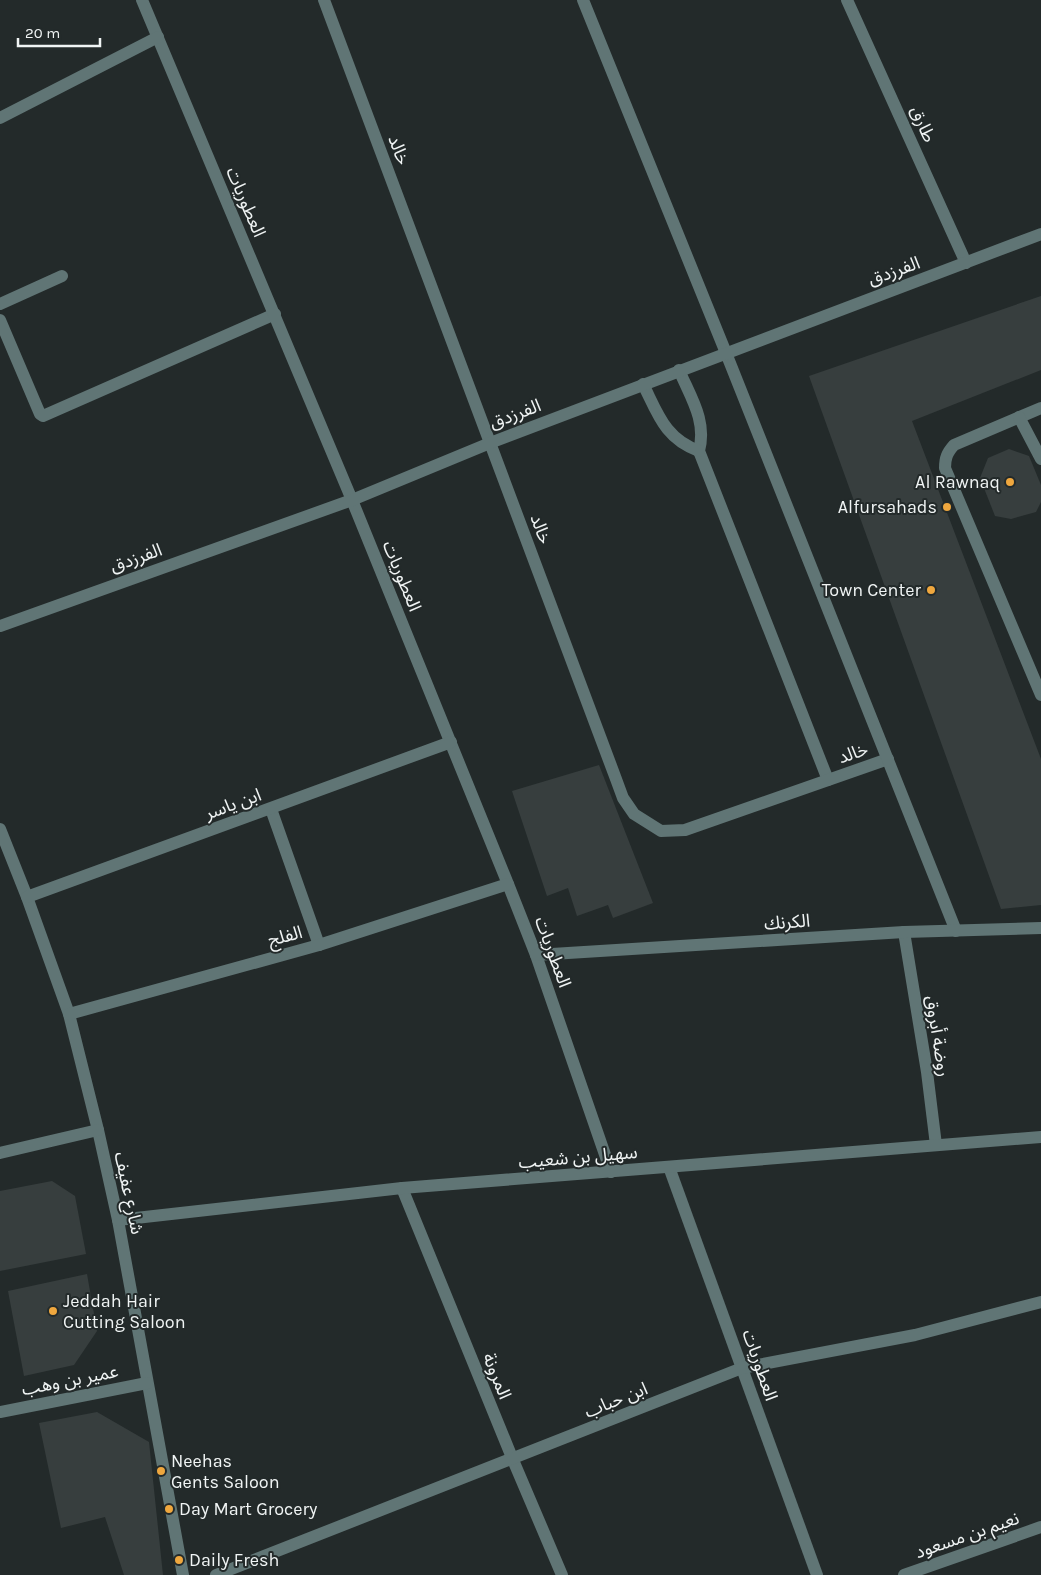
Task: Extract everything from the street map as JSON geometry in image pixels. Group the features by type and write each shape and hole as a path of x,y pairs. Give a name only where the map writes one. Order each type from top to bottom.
{"street":[{"name":"العطوريات","path":"142,0 275,314 508,884 536,955 611,1172"},
{"name":"خالد","path":"324,0 623,798 634,814 661,831 686,830 888,759"},
{"name":"خالد","path":"583,0 726,352 956,931"},
{"name":"طارق","path":"847,0 966,263"},
{"path":"0,118 158,37"},
{"name":"الفرزدق","path":"0,626 352,500 490,443 679,370 1041,234"},
{"path":"0,304 62,276"},
{"path":"0,320 40,414 43,416 275,314"},
{"path":"679,370 702,429 699,451 828,780"},
{"path":"643,384 663,425 670,434 680,442 699,451"},
{"path":"1041,408 954,445 948,451 945,468 1041,695"},
{"path":"1019,417 1041,459"},
{"name":"ابن ياسر","path":"27,897 451,742"},
{"path":"271,809 319,945"},
{"name":"شارع عفيف","path":"0,829 3,849 27,897 69,1014 98,1130 118,1220 183,1575"},
{"name":"الفلج","path":"69,1014 319,945 508,884"},
{"name":"الكرنك","path":"536,955 904,932 1041,928"},
{"name":"روضة أبروق","path":"904,932 927,1072 936,1145"},
{"path":"0,1152 98,1130"},
{"name":"سهيل بن شعيب","path":"118,1220 402,1188 1041,1137"},
{"name":"العطوريات","path":"669,1167 817,1575"},
{"name":"المرونة","path":"402,1188 562,1575"},
{"name":"ابن حباب","path":"216,1575 513,1460 742,1368 915,1335 1041,1302"},
{"name":"عمير بن وهب","path":"0,1412 147,1383"},
{"name":"نعيم بن مسعود","path":"904,1575 1041,1528"}],"building":[{"name":"Town Center","path":"1041,296 1041,370 912,421 1041,759 1041,905 1001,909 809,376"},
{"name":"Al Rawnaq","path":"1009,449 1029,456 1041,485 1041,502 1036,512 1011,519 995,516 980,478 988,458"},
{"path":"599,765 653,903 613,918 608,905 577,916 568,888 547,896 512,791"},
{"path":"52,1181 75,1196 86,1254 0,1271 0,1191"},
{"name":"Jeddah Hair Cutting Saloon","path":"87,1274 97,1331 74,1365 24,1376 8,1291"},
{"path":"97,1412 149,1442 163,1575 124,1575 105,1517 61,1528 39,1423"}],"place":[{"name":"Al Rawnaq","path":"1010,482"},
{"name":"Alfursahads","path":"947,507"},
{"name":"Town Center","path":"931,590"},
{"name":"Jeddah Hair Cutting Saloon","path":"53,1311"},
{"name":"Neehas Gents Saloon","path":"161,1471"},
{"name":"Day Mart Grocery","path":"169,1509"},
{"name":"Daily Fresh","path":"179,1560"}]}
